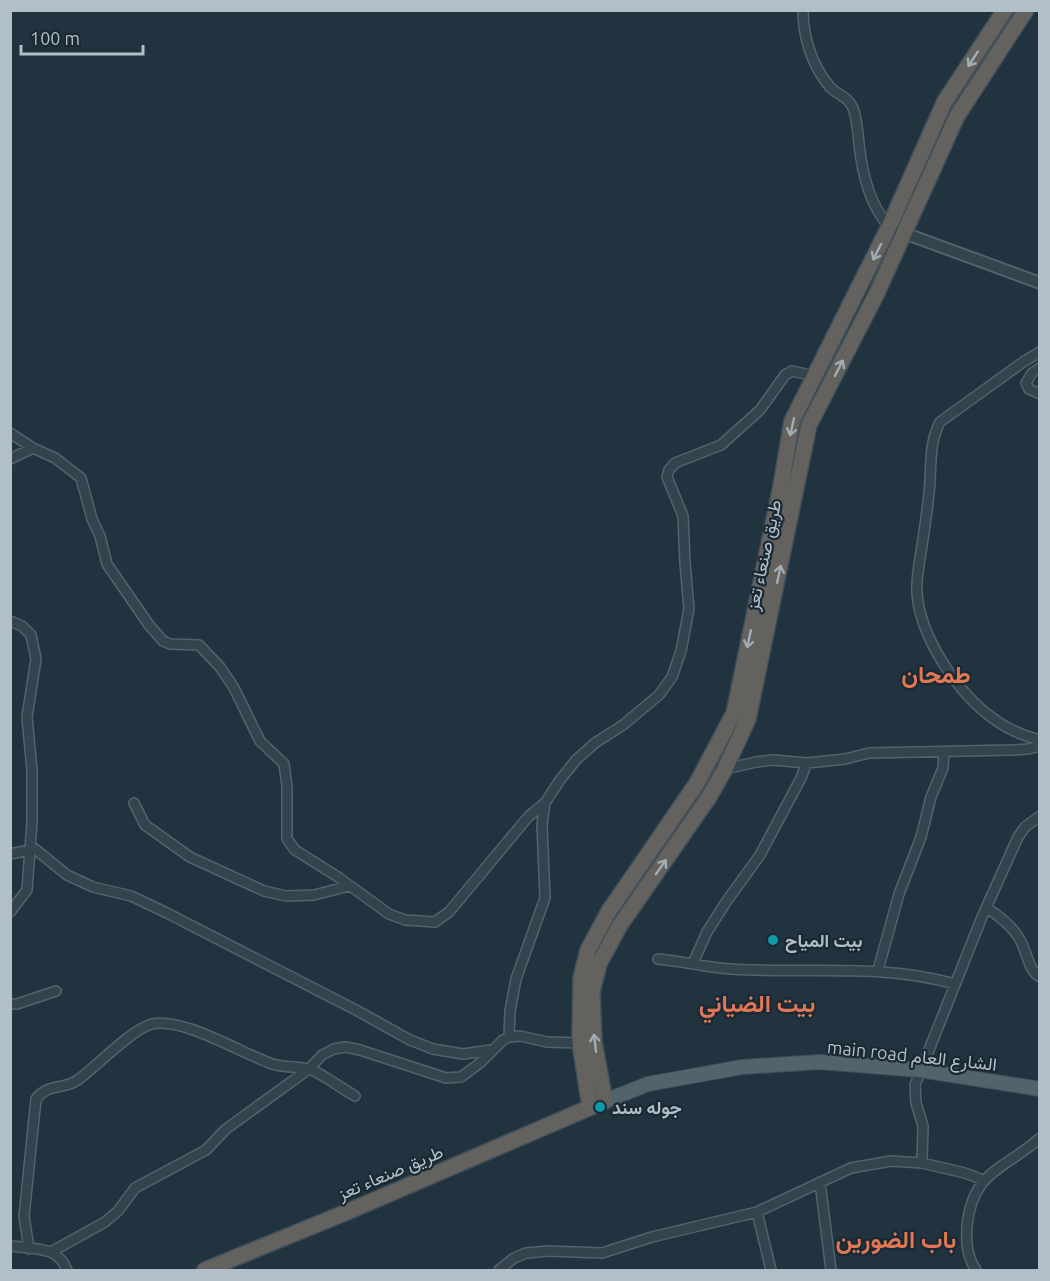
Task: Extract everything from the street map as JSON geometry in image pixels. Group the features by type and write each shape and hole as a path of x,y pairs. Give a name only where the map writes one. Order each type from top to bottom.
{"highway":[{"name":"طريق صنعاء تعز","path":"590,1107 580,1043 581,978 588,950 609,911 697,783 734,712 781,486 792,420 889,227 945,101 1005,10"},
{"name":"طريق صنعاء تعز","path":"205,1270 347,1212 605,1101 594,1042 592,992 599,964 620,925 709,797 748,719 809,425 876,295 957,116 1026,10"},
{"path":"710,761 725,769"}],"main road":[{"name":"main road الشارع العام","path":"605,1101 648,1084 742,1067 820,1062 920,1070 1040,1089"}],"street":[{"path":"802,10 803,27 810,52 821,75 831,89 844,96 853,108 861,158 872,200 889,227 1040,283"},
{"path":"1040,352 940,422 933,435 929,492 916,577 917,596 931,642 954,678 994,720 1019,733 1040,740"},
{"path":"1040,368 1032,373 1026,384 1029,389 1040,394"},
{"path":"10,433 33,448 55,458 81,478 107,564 149,625 163,641 170,644 199,645 220,667 234,688 260,741 284,764 287,786 287,838 295,850 338,877 389,914 405,920 435,922 449,912 528,817 545,803 576,760 659,695 675,668 681,651 689,609 683,516 667,477 669,470 675,464 721,445 743,427 760,410 785,375 792,371 815,376"},
{"path":"10,459 33,448"},
{"path":"10,621 22,626 31,635 36,659 27,717 32,770 27,890 10,912"},
{"path":"725,769 773,760 807,763 845,759 869,753 1029,749 1040,746"},
{"path":"878,970 899,894 921,837 931,797 944,768 944,752"},
{"path":"693,963 707,932 765,847 807,763"},
{"path":"134,803 145,825 190,857 264,891 286,897 314,895 350,886"},
{"path":"510,1037 510,1011 516,979 545,898 542,825 545,803"},
{"path":"922,1163 923,1126 916,1103 915,1085 920,1070 1018,837 1025,827 1040,816"},
{"path":"10,854 35,849 68,875 93,887 131,897 165,912 410,1040 434,1049 463,1054 491,1050"},
{"path":"987,908 1009,926 1019,938 1034,972 1040,977"},
{"path":"658,958 728,969 878,970 928,976 955,984"},
{"path":"10,1004 18,1004 56,991"},
{"path":"29,1249 24,1216 36,1099 42,1091 73,1084 134,1034 150,1024 166,1023 195,1031 272,1064 291,1069 309,1069 355,1096"},
{"path":"51,1252 105,1222 118,1211 135,1188 206,1150 226,1129 309,1069 322,1055 334,1049 345,1047 382,1056 447,1078 462,1077 480,1063 491,1050 510,1037 520,1036 547,1042 580,1043"},
{"path":"976,1270 968,1258 968,1215 973,1198 983,1180 998,1166 1040,1138"},
{"path":"499,1270 514,1258 526,1253 549,1251 602,1253 652,1237 757,1212 851,1168 891,1161 922,1163 965,1173 983,1180"},
{"path":"820,1182 831,1270"},
{"path":"757,1212 771,1270"},
{"path":"10,1246 51,1252 63,1259 67,1270"}],"place":[{"name":"بيت المياح","path":"773,940"},
{"name":"جوله سند","path":"600,1107"}],"district":[{"name":"طمحان","path":"936,674"},
{"name":"بيت الضياني","path":"757,1003"},
{"name":"باب الضورين","path":"896,1239"}]}
